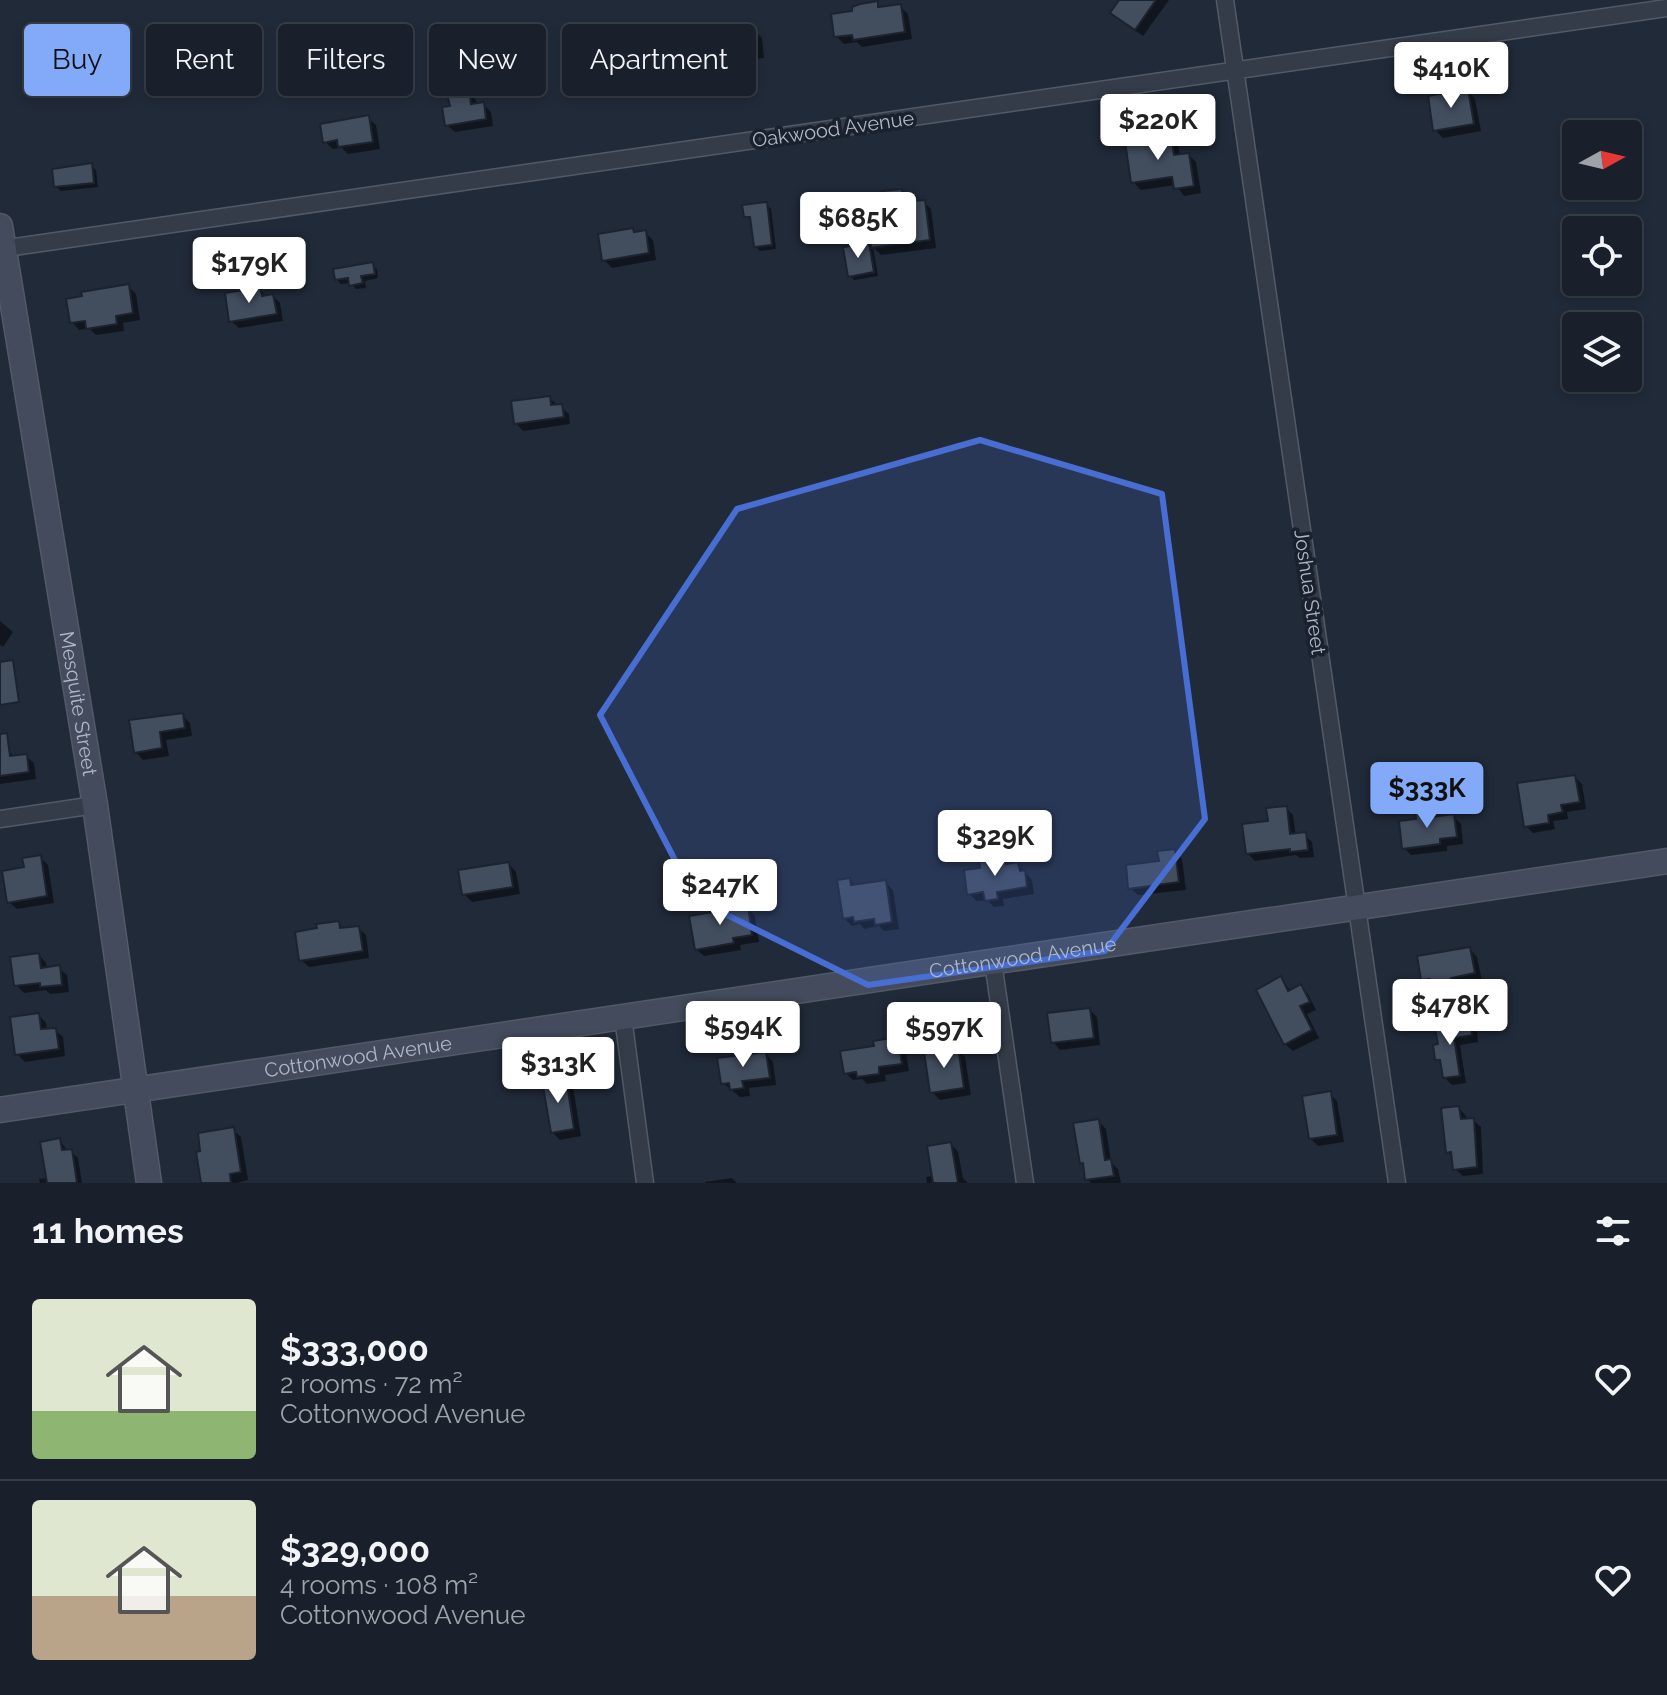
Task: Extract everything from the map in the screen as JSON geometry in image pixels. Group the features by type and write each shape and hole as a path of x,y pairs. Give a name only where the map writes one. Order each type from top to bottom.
{"street":[{"name":"Joshua Street","path":"1225,0 1397,1183"},
{"name":"Oakwood Avenue","path":"1,242 1667,8"},
{"name":"Mesquite Street","path":"1,242 95,805 149,1183"},
{"path":"0,819 95,805"},
{"name":"Cottonwood Avenue","path":"0,1110 1667,861"},
{"path":"993,962 1025,1183"},
{"path":"623,1017 645,1183"}],"highlighted area":[{"path":"980,440 1162,494 1205,819 1105,951 868,985 695,899 600,715 737,509"}],"building":[{"path":"1119,0 1156,0 1135,30 1110,13"},
{"path":"878,1 878,7 901,4 905,32 853,40 852,35 834,37 831,14 852,11 852,7"},
{"path":"1468,89 1474,124 1433,131 1428,96"},
{"path":"448,96 470,96 471,104 484,102 486,119 445,126 442,107 450,106"},
{"path":"369,115 373,142 338,147 337,140 323,143 320,124"},
{"path":"1171,135 1174,155 1189,153 1194,186 1174,189 1172,177 1131,183 1125,142"},
{"path":"92,163 94,183 54,187 52,169"},
{"path":"902,189 904,202 925,200 930,240 871,248 866,208 884,206 882,191"},
{"path":"767,202 772,245 754,247 750,217 744,217 742,205"},
{"path":"633,228 634,232 646,230 649,253 602,261 598,234"},
{"path":"869,243 874,272 848,277 843,247"},
{"path":"373,262 375,274 361,276 363,283 349,286 348,278 335,280 333,269"},
{"path":"129,284 133,313 116,316 117,324 86,329 85,321 70,323 66,299 82,296 81,292"},
{"path":"260,287 262,296 273,294 277,314 229,322 225,293"},
{"path":"550,396 551,405 562,404 564,417 514,424 511,401"},
{"path":"13,660 19,702 0,705 0,662"},
{"path":"183,713 185,728 160,732 162,748 134,753 129,720"},
{"path":"7,733 10,756 27,754 29,772 0,776 0,734"},
{"path":"1575,775 1580,802 1561,805 1563,812 1548,815 1549,823 1524,827 1517,783"},
{"path":"1287,806 1290,834 1306,832 1308,850 1246,854 1242,824 1268,821 1266,808"},
{"path":"1431,811 1431,817 1454,814 1457,837 1440,839 1440,844 1402,849 1399,821 1416,819 1415,813"},
{"path":"1175,849 1179,882 1128,889 1126,865 1159,861 1157,851"},
{"path":"41,855 47,896 7,903 2,871 24,867 22,858"},
{"path":"1006,858 1006,864 1018,862 1020,871 1025,870 1027,887 997,892 998,899 985,901 983,892 967,895 964,870 980,868 979,862"},
{"path":"509,862 513,887 462,895 458,870"},
{"path":"850,878 851,885 886,880 892,922 875,925 874,919 854,922 853,917 843,919 837,880"},
{"path":"748,906 752,935 733,938 734,943 695,950 689,916"},
{"path":"339,921 340,928 359,926 363,951 299,961 295,932 317,928 316,924"},
{"path":"1470,947 1475,973 1451,978 1452,985 1432,989 1430,979 1421,980 1417,956"},
{"path":"39,953 41,968 60,965 62,985 40,987 40,983 14,986 10,957"},
{"path":"1281,976 1288,991 1301,984 1310,1002 1300,1006 1312,1030 1284,1045 1256,990"},
{"path":"1090,1008 1094,1038 1051,1043 1047,1013"},
{"path":"39,1013 41,1029 56,1028 59,1049 15,1055 10,1017"},
{"path":"1470,1022 1472,1035 1454,1038 1460,1076 1443,1078 1440,1060 1435,1060 1433,1045 1438,1044 1435,1028"},
{"path":"898,1037 902,1064 879,1067 879,1074 857,1077 856,1072 844,1074 840,1051 874,1046 873,1041"},
{"path":"958,1047 964,1088 930,1093 924,1052"},
{"path":"766,1052 770,1078 742,1081 744,1088 730,1090 729,1083 721,1084 717,1058"},
{"path":"566,1077 574,1129 551,1133 542,1081"},
{"path":"1331,1091 1337,1135 1309,1139 1302,1096"},
{"path":"1459,1106 1461,1119 1474,1118 1477,1167 1453,1170 1451,1152 1446,1153 1441,1108"},
{"path":"1099,1119 1105,1160 1111,1159 1114,1176 1085,1180 1073,1123"},
{"path":"234,1127 241,1172 230,1174 231,1183 201,1183 196,1152 200,1151 198,1133"},
{"path":"60,1138 62,1150 72,1149 77,1183 47,1183 40,1142"},
{"path":"951,1142 958,1183 933,1183 927,1146"}]}
